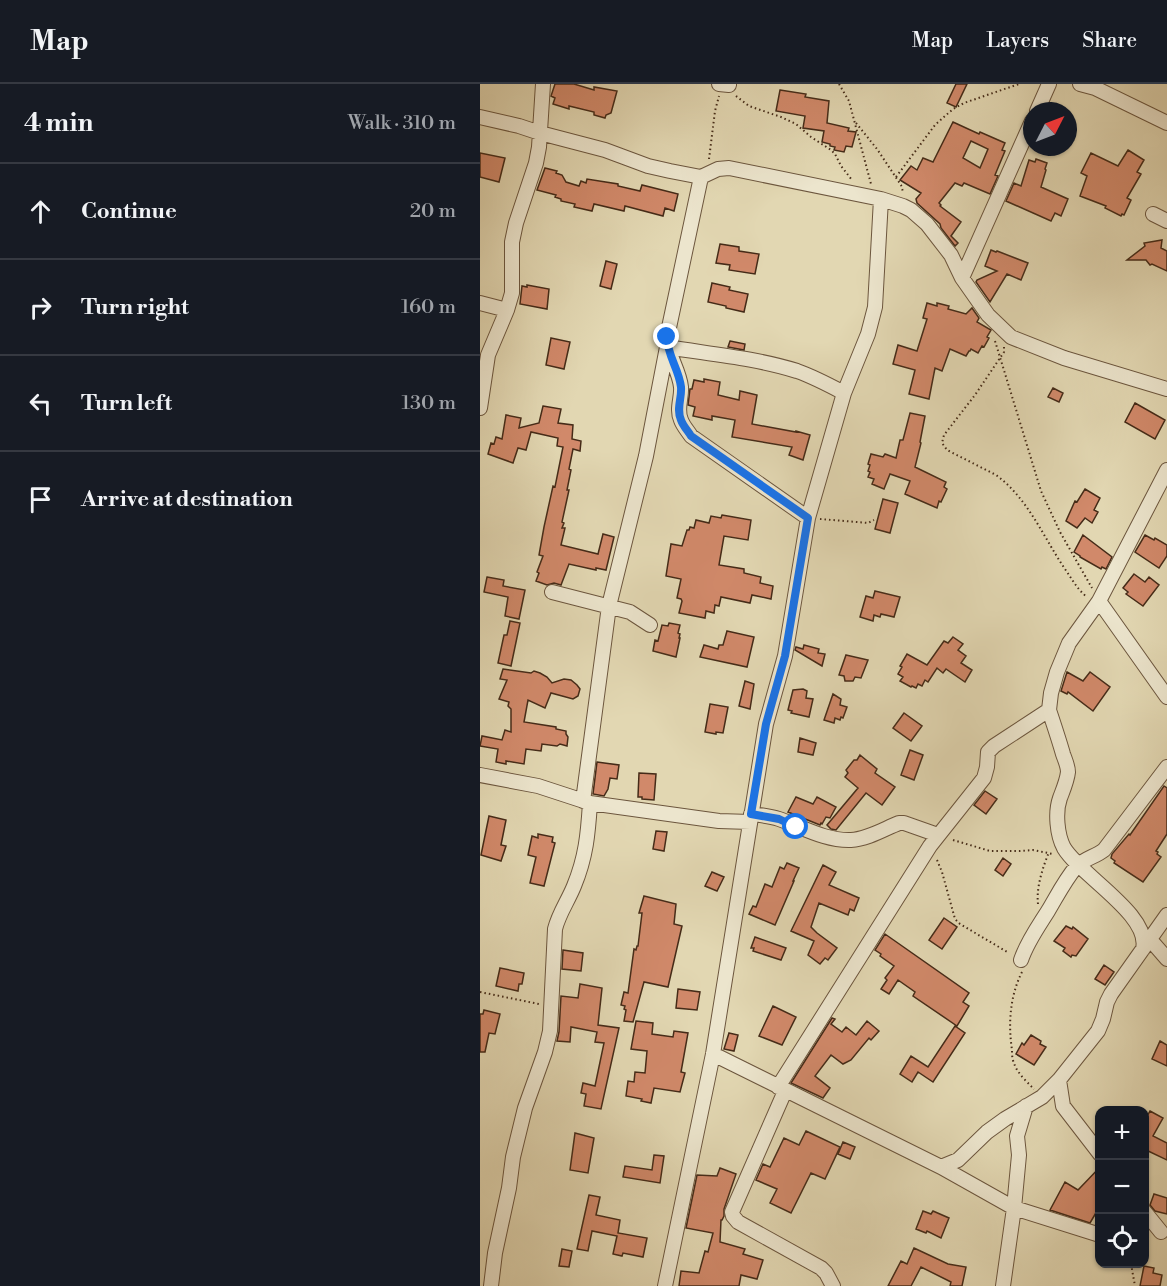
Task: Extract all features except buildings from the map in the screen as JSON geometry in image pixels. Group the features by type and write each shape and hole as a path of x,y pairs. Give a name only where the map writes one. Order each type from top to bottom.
{"street":[{"path":"480,408 488,355 512,293 512,242 536,163 543,84"},
{"path":"1041,102 1049,84"},
{"path":"1080,84 1095,88 1167,123"},
{"path":"480,117 605,150 648,166 705,175 718,169 729,168 875,198 903,206 927,224 951,255 962,278 998,333 1065,358 1167,389"},
{"path":"962,278 1023,141"},
{"path":"491,1286 513,1157 525,1108 548,1043 555,929 559,915 575,884 585,852 587,802 609,606 646,456 669,329 705,175"},
{"path":"665,1286 713,1054 766,724 785,656 808,518 844,393 868,334 875,307 875,198"},
{"path":"1153,214 1167,221"},
{"path":"480,303 507,310"},
{"path":"667,347 757,362 798,372 844,393"},
{"path":"667,347 681,389 678,410 681,422 691,436 808,518"},
{"path":"1167,470 1097,603 1069,643 1057,672 1049,710 1068,771 1059,801 1059,833 1065,850 1076,863 1121,903 1140,929 1145,943 1167,959"},
{"path":"552,592 630,612 650,625"},
{"path":"1097,603 1167,697"},
{"path":"833,1286 831,1279 821,1268 738,1222 732,1212 782,1089 934,841 984,778 988,752 1049,710"},
{"path":"1021,960 1028,942 1076,863 1089,857 1095,857 1104,850 1167,767"},
{"path":"480,775 538,786 587,802 708,820 779,819 796,827 840,839 853,840 871,836 894,825 904,823 934,841"},
{"path":"1149,947 1167,915"},
{"path":"941,1167 958,1160 987,1132 1042,1097 1059,1080 1098,1031 1107,1002 1124,976 1149,947 1167,931"},
{"path":"713,1054 941,1167 1014,1208 1095,1233"},
{"path":"1059,1080 1063,1106 1095,1148"},
{"path":"1003,1286 1019,1155 1017,1136 1026,1106"},
{"path":"1147,1214 1164,1232"},
{"path":"1149,1234 1164,1232"}],"path":[{"path":"839,84 847,96 875,198"},
{"path":"896,177 935,125 952,109 1019,84"},
{"path":"705,175 715,111 723,85 742,102 796,124 831,150 845,172 875,198"},
{"path":"854,121 872,141 903,188 903,206"},
{"path":"998,333 1005,346 1004,352 944,435 942,443 947,450 1003,480 1029,510 1080,591 1097,603"},
{"path":"998,333 1000,358 1041,490 1097,603"},
{"path":"808,518 868,523 874,520"},
{"path":"1042,1097 1013,1063 1009,1032 1010,1019 1016,984 1024,969 1021,960 955,919 934,841 990,851 1033,850 1076,863"},
{"path":"1041,922 1037,899 1048,853"},
{"path":"480,992 551,1006"},
{"path":"1132,1268 1135,1286"}],"route":[{"path":"667,337 667,347 681,389 678,410 681,422 691,436 808,518 785,656 766,724 751,814 779,819 796,827"}]}
